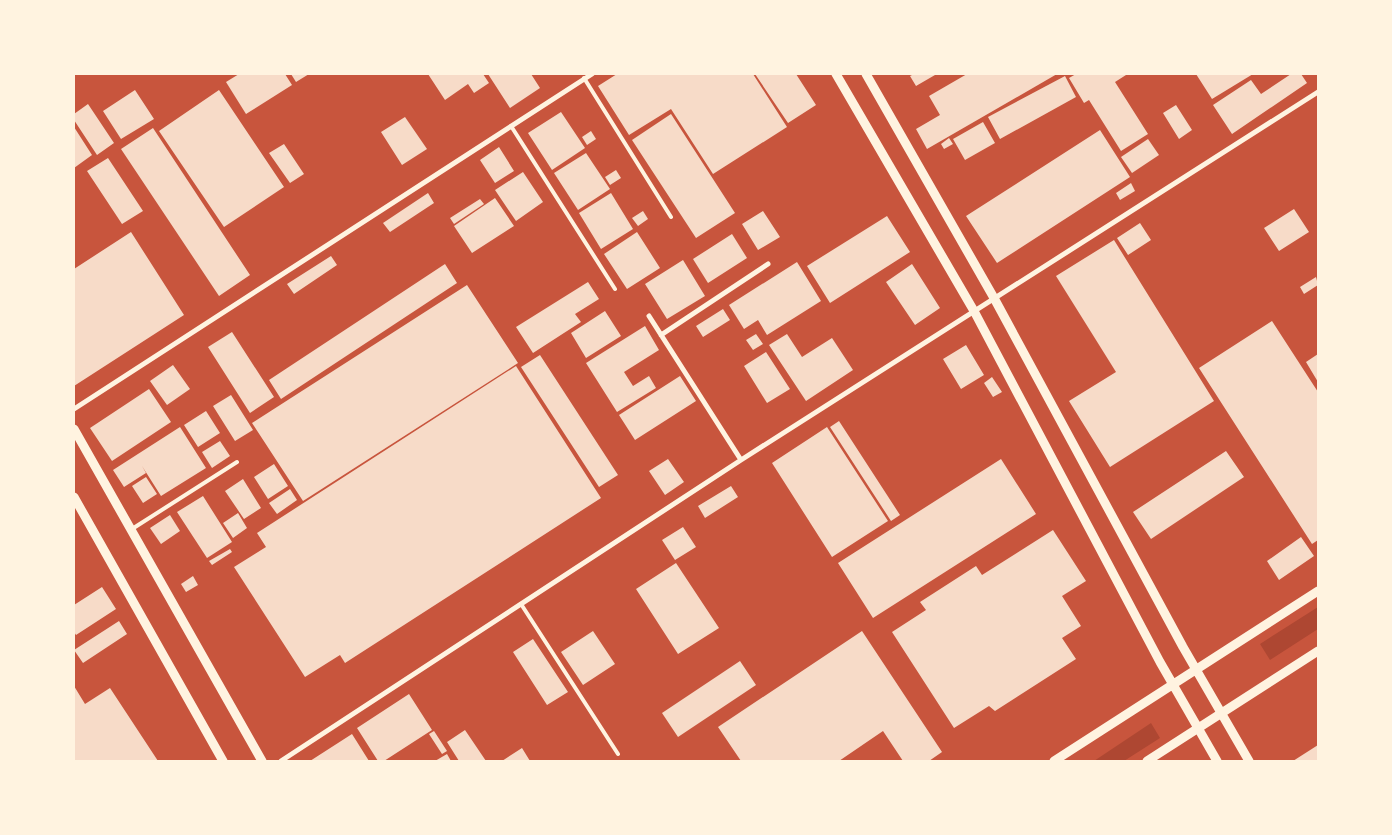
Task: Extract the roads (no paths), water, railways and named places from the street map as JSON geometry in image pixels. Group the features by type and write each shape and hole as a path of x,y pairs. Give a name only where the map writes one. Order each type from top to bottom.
{"street":[{"path":"74,409 592,74"},
{"path":"836,74 974,310 1173,685 1217,761"},
{"path":"866,74 994,298 1196,671 1249,761"},
{"path":"281,761 741,460 1318,92"},
{"path":"661,335 768,264"},
{"path":"649,316 741,460"},
{"path":"74,429 262,761"},
{"path":"74,497 223,761"},
{"path":"1054,761 1318,591"},
{"path":"1147,761 1318,650"}],"lane":[{"path":"584,78 671,217"},
{"path":"511,126 615,289"},
{"path":"131,530 237,462"},
{"path":"521,604 618,754"}]}
